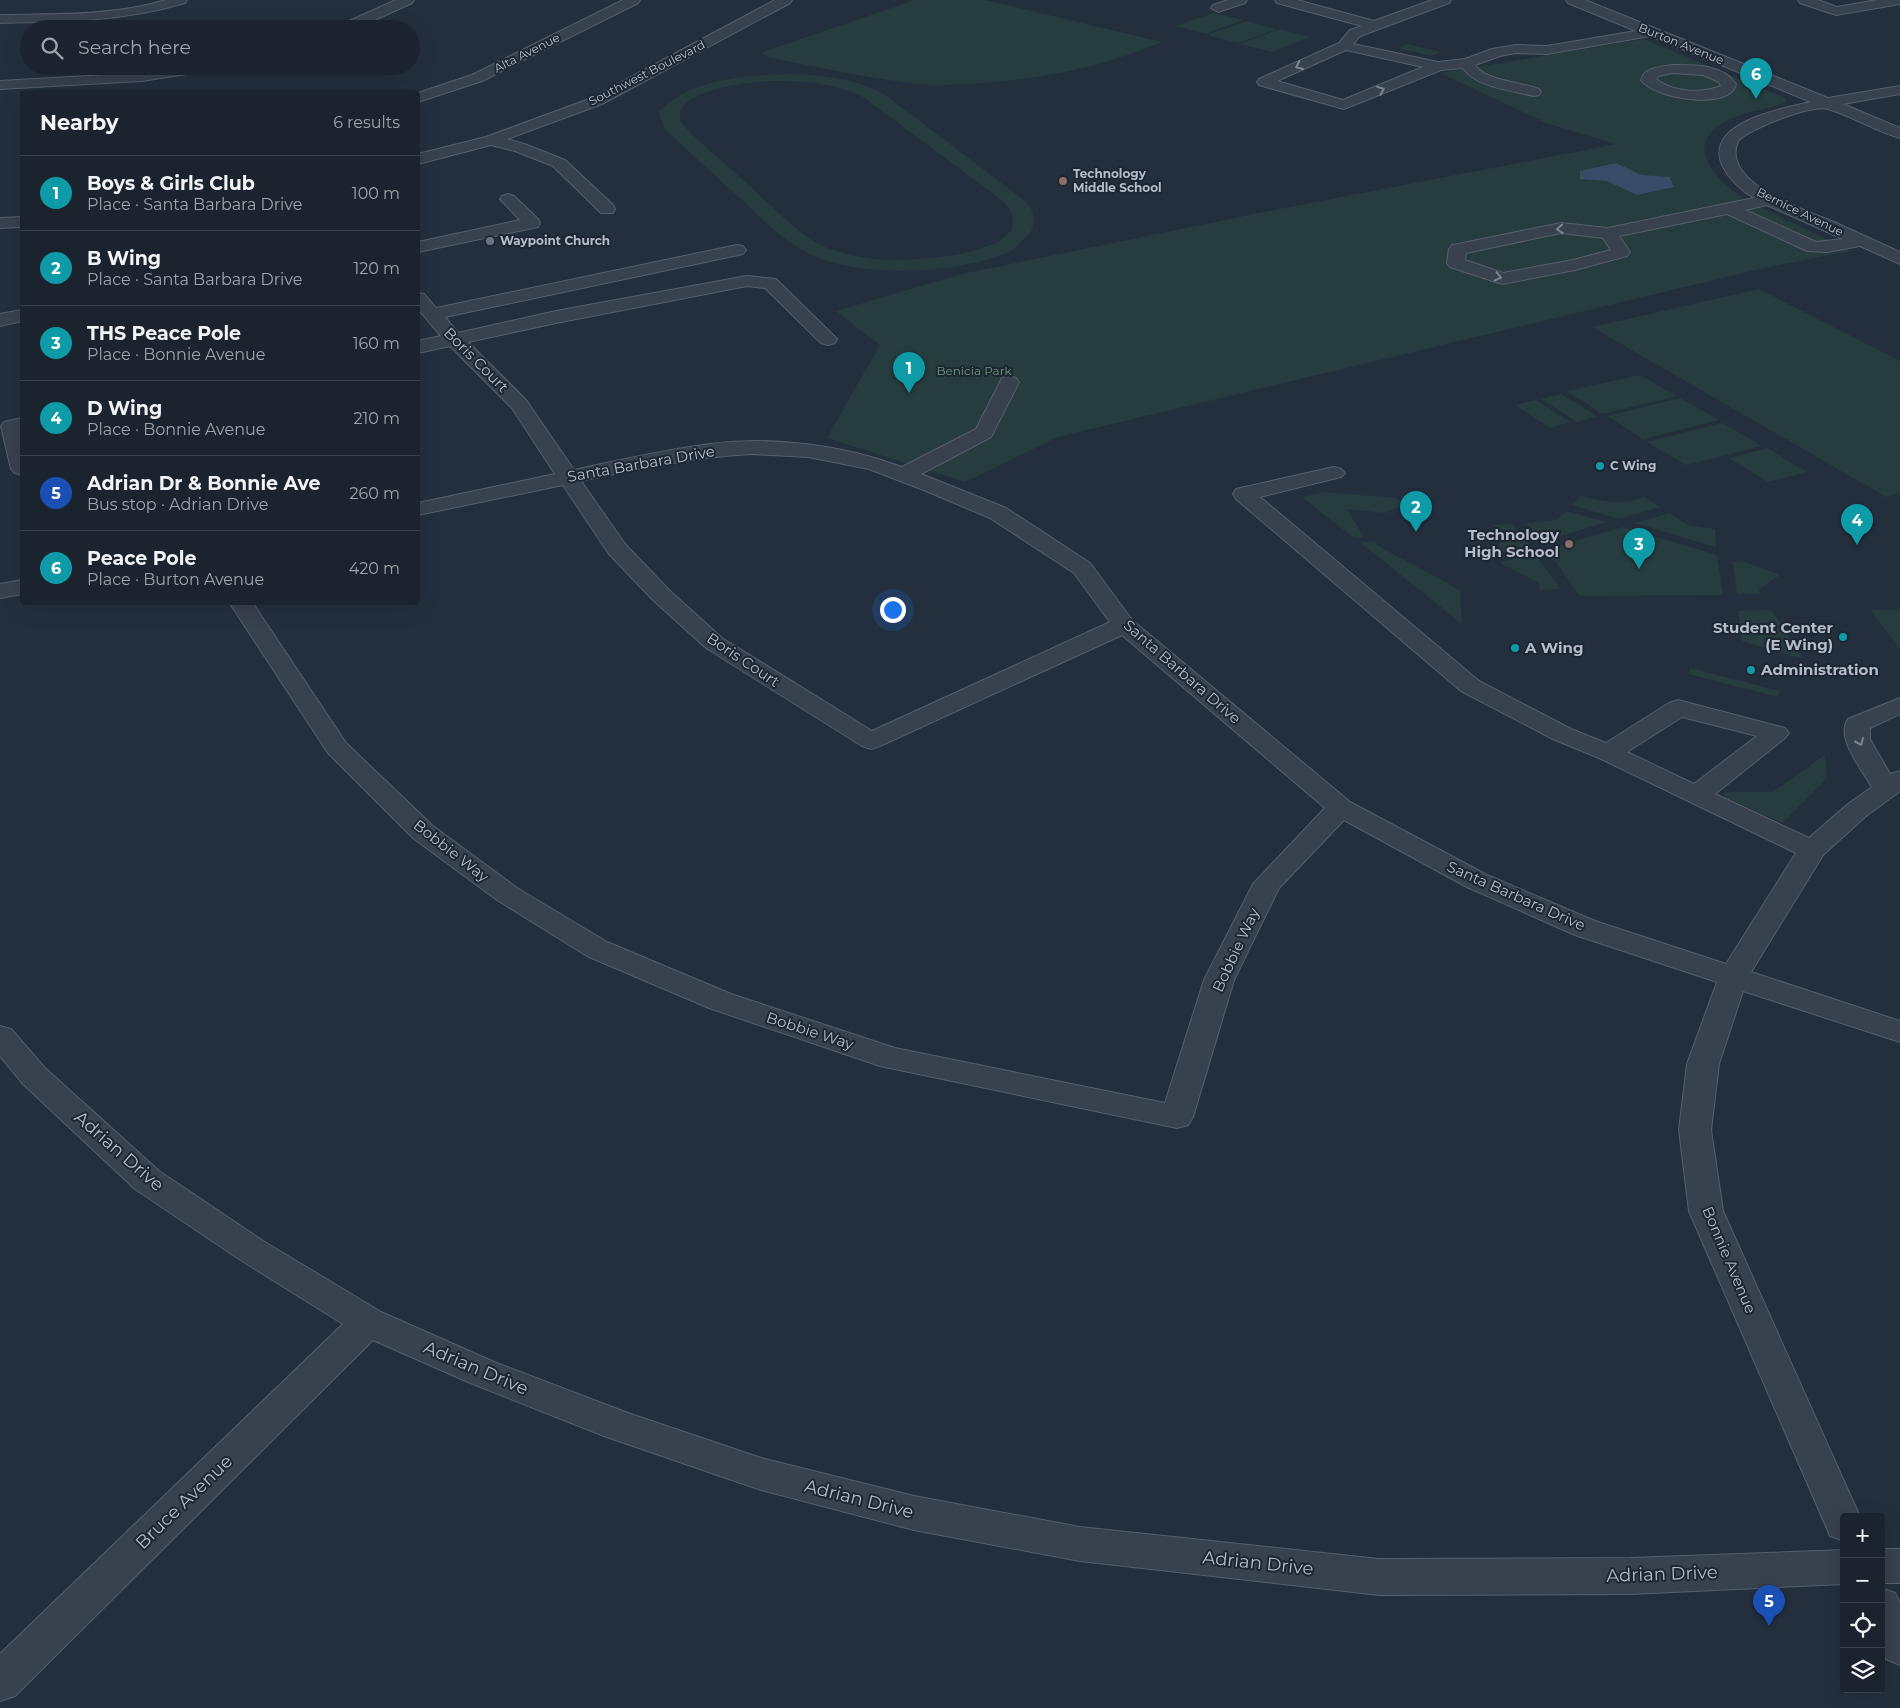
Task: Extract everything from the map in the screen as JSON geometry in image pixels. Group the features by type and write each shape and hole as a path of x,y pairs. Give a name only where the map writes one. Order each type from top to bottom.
{"street":[{"path":"0,19 118,14 142,11 180,0"},
{"path":"363,20 406,0"},
{"name":"Alta Avenue","path":"420,97 477,78 633,0"},
{"name":"Southwest Boulevard","path":"420,158 491,140 598,101 785,0"},
{"path":"1218,8 1240,0"},
{"path":"1282,0 1375,24"},
{"path":"1444,0 1355,33 1344,46 1264,82 1344,105 1438,66 1468,63 1498,52 1516,49 1546,50 1652,32"},
{"name":"Burton Avenue","path":"1573,0 1900,133"},
{"path":"1805,0 1836,11 1900,0"},
{"path":"1344,46 1438,66"},
{"path":"1468,63 1475,75 1534,92"},
{"path":"1719,76 1749,72"},
{"path":"0,85 155,75"},
{"path":"142,77 145,90"},
{"name":"Bernice Avenue","path":"1900,90 1773,116 1737,134 1729,142 1726,155 1732,170 1747,186 1769,200 1900,259"},
{"path":"491,140 521,148 559,163 607,209"},
{"path":"420,247 532,223 508,199"},
{"path":"1608,233 1622,252 1575,265 1511,278 1502,279 1456,263 1458,249 1561,228 1608,233 1769,200"},
{"path":"1730,209 1813,247 1827,247 1861,240"},
{"path":"0,223 20,222"},
{"path":"432,314 738,250"},
{"path":"420,347 556,317 747,281 770,284 828,339"},
{"name":"Boris Court","path":"420,300 454,339 519,404 617,549 714,643 872,741 1124,625"},
{"path":"0,320 20,316"},
{"path":"903,475 984,433 1009,382"},
{"path":"20,424 11,426 20,461"},
{"name":"Santa Barbara Drive","path":"420,509 659,458 710,450 752,448 808,451 874,464 998,513 1082,568 1124,625 1341,808 1477,881 1585,928 1900,1032"},
{"path":"1334,473 1244,494 1470,686 1562,734 1608,753 1812,850"},
{"path":"0,591 20,587"},
{"name":"Bobbie Way","path":"242,605 337,748 423,832 508,894 597,948 720,1001 891,1058 1177,1117 1219,980 1267,884 1341,808"},
{"path":"1893,784 1857,738 1857,724 1900,706"},
{"path":"1608,753 1678,708 1776,732 1697,796"},
{"name":"Bonnie Avenue","path":"1840,1515 1706,1211 1694,1130 1703,1064 1733,977 1812,850 1857,810 1893,784"},
{"name":"Adrian Drive","path":"0,1036 34,1076 147,1180 251,1250 368,1322 481,1372 590,1414 751,1471 914,1513 1080,1544 1379,1577 1630,1576 1840,1567"},
{"name":"Bruce Avenue","path":"0,1682 368,1322"},
{"path":"1885,1566 1900,1566"},
{"path":"1885,1614 1900,1646"}],"green space":[{"path":"915,0 985,0 1162,42 1115,59 1066,72 1016,80 938,85 908,83 849,73 771,58 760,53"},
{"path":"1214,13 1244,20 1206,34 1175,26"},
{"path":"1246,21 1277,29 1238,43 1207,35"},
{"path":"1279,29 1310,37 1272,52 1240,44"},
{"name":"Benicia Park","path":"1644,39 1785,98 1787,102 1729,119 1713,130 1705,144 1705,152 1710,167 1720,180 1737,194 1850,251 1760,269 1058,437 965,482 827,438 880,345 836,311 962,274 1259,213 1616,144 1546,123 1440,73"},
{"path":"1408,44 1441,52 1431,56 1398,48"},
{"path":"792,74 852,81 875,89 885,95 1024,200 1031,208 1034,217 1031,231 1013,250 987,260 965,265 916,270 891,271 844,265 812,255 790,242 770,226 666,130 658,113 671,101 686,92 720,81","holes":["772,81 807,82 830,86 863,97 1003,201 1013,219 1009,233 993,244 971,252 919,259 881,260 860,257 846,254 815,242 782,216 701,143 680,121 681,109 687,102 697,96 723,88"]},
{"path":"1759,289 1900,361 1900,493 1886,497 1592,327"},
{"path":"1640,375 1677,396 1603,414 1566,391"},
{"path":"1561,394 1597,416 1577,422 1541,399"},
{"path":"1680,398 1719,420 1643,439 1607,416"},
{"path":"1535,400 1571,422 1550,428 1515,405"},
{"path":"1722,423 1762,446 1686,465 1647,442"},
{"path":"1767,448 1807,472 1768,482 1729,458"},
{"path":"1325,492 1397,498 1406,504 1385,513 1347,509 1364,538 1354,538 1302,497"},
{"path":"1581,496 1612,502 1636,500 1644,497 1660,507 1619,519 1572,505"},
{"path":"1566,511 1607,522 1541,542 1527,523 1557,520"},
{"path":"1670,513 1687,525 1715,529 1716,547 1635,523"},
{"path":"1513,524 1529,545 1488,557 1484,555 1496,549 1501,541 1502,537 1494,525"},
{"path":"1623,527 1717,555 1723,595 1580,596 1546,549"},
{"path":"1375,541 1378,546 1460,590 1462,624 1360,542"},
{"path":"1534,552 1560,589 1540,590 1539,583 1500,563"},
{"path":"1733,561 1745,562 1780,575 1758,590 1761,594 1737,594"},
{"path":"1772,610 1803,659 1742,641 1738,611"},
{"path":"1871,610 1900,610 1900,650"},
{"path":"1690,668 1780,691 1778,697 1688,674"},
{"path":"1825,755 1827,778 1782,823 1725,797 1724,793 1730,792 1773,792"}],"water":[{"path":"1616,163 1641,175 1670,177 1674,187 1637,195 1607,181 1580,179 1580,171"}],"place":[{"name":"Peace Pole","path":"1756,99"},
{"name":"Technology Middle School","path":"1063,181"},
{"name":"Waypoint Church","path":"490,241"},
{"name":"Boys & Girls Club","path":"909,393"},
{"name":"C Wing","path":"1600,466"},
{"name":"B Wing","path":"1416,532"},
{"name":"Technology High School","path":"1569,544"},
{"name":"D Wing","path":"1857,545"},
{"name":"THS Peace Pole","path":"1639,569"},
{"name":"Student Center (E Wing)","path":"1843,637"},
{"name":"A Wing","path":"1515,648"},
{"name":"Administration","path":"1751,670"},
{"name":"Adrian Dr & Bonnie Ave","path":"1769,1626"}]}
